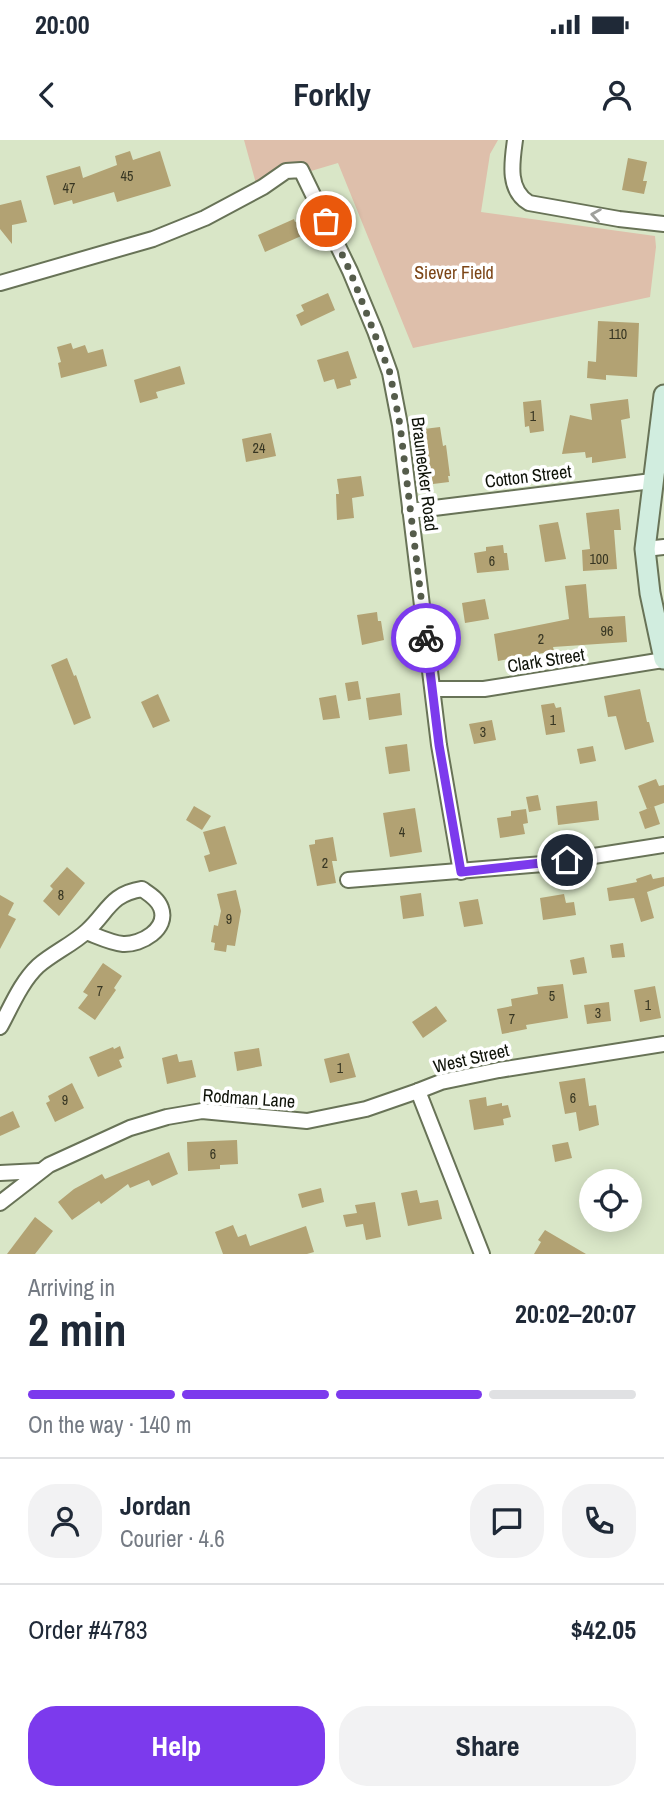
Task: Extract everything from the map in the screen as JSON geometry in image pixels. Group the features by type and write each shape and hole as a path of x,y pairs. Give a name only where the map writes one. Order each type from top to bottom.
{"street":[{"path":"515,140 512,174 515,191 528,203 664,224"},
{"name":"Braunecker Road","path":"0,283 153,239 205,218 263,187 286,171 301,170 350,271 390,373 400,425 439,745 461,872"},
{"path":"664,395 652,481 654,548 650,593 664,660"},
{"name":"Cotton Street","path":"410,511 652,481"},
{"name":"Clark Street","path":"433,689 484,688 664,660"},
{"path":"348,880 543,864 664,845"},
{"path":"0,1027 22,987 36,969 86,932 117,897 142,889 157,901 162,911 161,922 154,933 142,940 124,944 86,932"},
{"name":"West Street","path":"482,1254 418,1091 441,1082 499,1070 664,1044"},
{"name":"Rodman Lane","path":"0,1203 41,1171 120,1132 167,1117 202,1111 307,1122 366,1109 418,1091"},
{"name":"Rodman Lane","path":"0,1173 41,1171"}],"green space":[{"name":"Siever Field","path":"244,140 498,140 490,154 481,212 655,236 650,297 413,348 338,163 257,187"}],"building":[{"path":"130,151 133,160 160,151 171,186 117,202 114,192 73,204 72,200 54,205 46,176 80,166 83,178 117,165 115,156"},
{"path":"628,158 647,162 643,181 647,181 644,194 622,190"},
{"path":"21,200 27,222 12,225 12,244 0,229 0,205"},
{"path":"294,219 295,222 302,219 308,233 265,252 258,235"},
{"path":"328,293 335,310 301,326 296,315 304,311 301,305"},
{"path":"598,321 639,323 637,377 606,375 606,380 587,378 588,361 596,362"},
{"path":"71,343 73,349 85,345 88,353 103,349 107,366 61,378 57,347"},
{"path":"348,351 357,378 350,380 351,385 337,389 334,379 324,382 317,360"},
{"path":"180,366 185,384 156,392 158,398 140,403 134,380"},
{"path":"628,399 630,418 621,420 626,458 592,463 592,457 586,458 585,452 562,454 570,415 592,420 590,404"},
{"path":"541,400 544,431 530,433 529,426 525,427 523,402"},
{"path":"440,427 443,446 446,445 450,476 449,482 433,484 432,478 429,478 424,429"},
{"path":"271,433 276,456 246,462 242,439"},
{"path":"361,476 364,496 352,498 354,518 337,520 337,479"},
{"path":"619,509 621,530 614,530 617,569 583,571 582,550 590,549 586,513"},
{"path":"558,522 566,559 545,562 539,525"},
{"path":"503,545 509,570 477,573 474,553 486,551 486,547"},
{"path":"586,584 589,618 625,616 627,642 553,647 554,651 498,661 494,634 569,619 565,586"},
{"path":"485,599 489,619 465,623 462,603"},
{"path":"377,612 384,640 362,645 357,615"},
{"path":"67,658 91,718 74,725 51,665"},
{"path":"358,681 361,699 348,701 345,683"},
{"path":"640,689 654,742 625,750 616,716 608,717 604,696"},
{"path":"400,693 402,715 369,720 366,698"},
{"path":"158,694 170,721 153,728 141,702"},
{"path":"336,695 340,718 323,720 319,698"},
{"path":"554,703 556,708 561,707 565,732 546,735 541,705"},
{"path":"492,720 496,740 474,744 469,724"},
{"path":"407,744 410,771 389,774 385,747"},
{"path":"593,746 596,761 580,764 577,749"},
{"path":"656,779 659,786 664,785 664,803 647,809 638,786"},
{"path":"538,795 541,810 529,812 526,797"},
{"path":"597,801 599,820 558,825 556,806"},
{"path":"194,806 211,816 202,830 186,820"},
{"path":"654,806 660,824 645,829 639,812"},
{"path":"415,808 422,852 390,857 383,813"},
{"path":"526,809 528,823 523,824 525,834 500,838 497,818 511,816 511,811"},
{"path":"225,826 237,864 209,872 204,856 210,854 203,832"},
{"path":"333,837 337,861 332,861 336,883 317,886 309,845 315,844 315,840"},
{"path":"67,867 85,883 59,916 43,901 53,889 50,886"},
{"path":"651,874 653,879 664,877 664,886 647,892 654,918 641,922 634,898 609,901 607,888 637,882 636,879"},
{"path":"236,890 241,911 235,946 227,945 226,952 214,950 215,943 211,942 214,925 218,926 221,911 217,894"},
{"path":"421,893 424,916 403,919 400,896"},
{"path":"564,894 566,903 574,902 576,915 543,920 540,898"},
{"path":"0,895 14,903 8,915 16,919 0,949"},
{"path":"478,899 483,924 464,927 459,902"},
{"path":"623,943 625,957 612,958 610,945"},
{"path":"584,957 587,973 573,975 570,960"},
{"path":"103,963 122,976 114,988 116,990 95,1020 78,1008 88,995 83,992"},
{"path":"563,984 568,1018 526,1025 527,1029 502,1034 497,1009 512,1006 511,999 538,994 537,987"},
{"path":"655,986 661,1018 640,1022 634,990"},
{"path":"609,1002 611,1021 587,1024 584,1005"},
{"path":"436,1006 447,1021 423,1038 412,1022"},
{"path":"120,1046 124,1058 119,1060 122,1067 98,1077 89,1057"},
{"path":"259,1048 262,1066 237,1071 234,1052"},
{"path":"349,1053 356,1077 330,1083 324,1059"},
{"path":"177,1054 179,1062 192,1060 196,1077 167,1084 162,1058"},
{"path":"585,1078 589,1106 596,1105 599,1125 579,1131 576,1112 565,1114 559,1082"},
{"path":"72,1083 84,1108 55,1122 46,1103 50,1101 48,1096"},
{"path":"486,1097 487,1106 502,1103 502,1106 508,1105 511,1117 503,1119 504,1125 474,1130 469,1100"},
{"path":"13,1111 20,1127 0,1136 0,1117"},
{"path":"237,1140 238,1164 220,1165 220,1169 188,1171 187,1142"},
{"path":"568,1142 572,1158 555,1162 552,1145"},
{"path":"169,1152 178,1174 152,1186 149,1180 130,1188 128,1184 101,1204 99,1201 72,1220 58,1202 74,1189 102,1174 105,1179"},
{"path":"321,1188 324,1202 302,1208 298,1194"},
{"path":"417,1190 420,1203 438,1200 442,1219 408,1226 401,1193"},
{"path":"375,1202 381,1237 366,1240 363,1224 346,1227 343,1215 357,1213 355,1205"},
{"path":"35,1217 53,1231 35,1254 7,1254"},
{"path":"233,1225 238,1237 246,1234 250,1246 306,1226 314,1252 223,1254 215,1232"},
{"path":"545,1230 586,1254 534,1254 541,1242 538,1240"}],"way so far":[{"path":"326,221 350,271 390,373 400,425 426,638"}],"route":[{"path":"426,638 439,745 461,872 567,860"}]}
